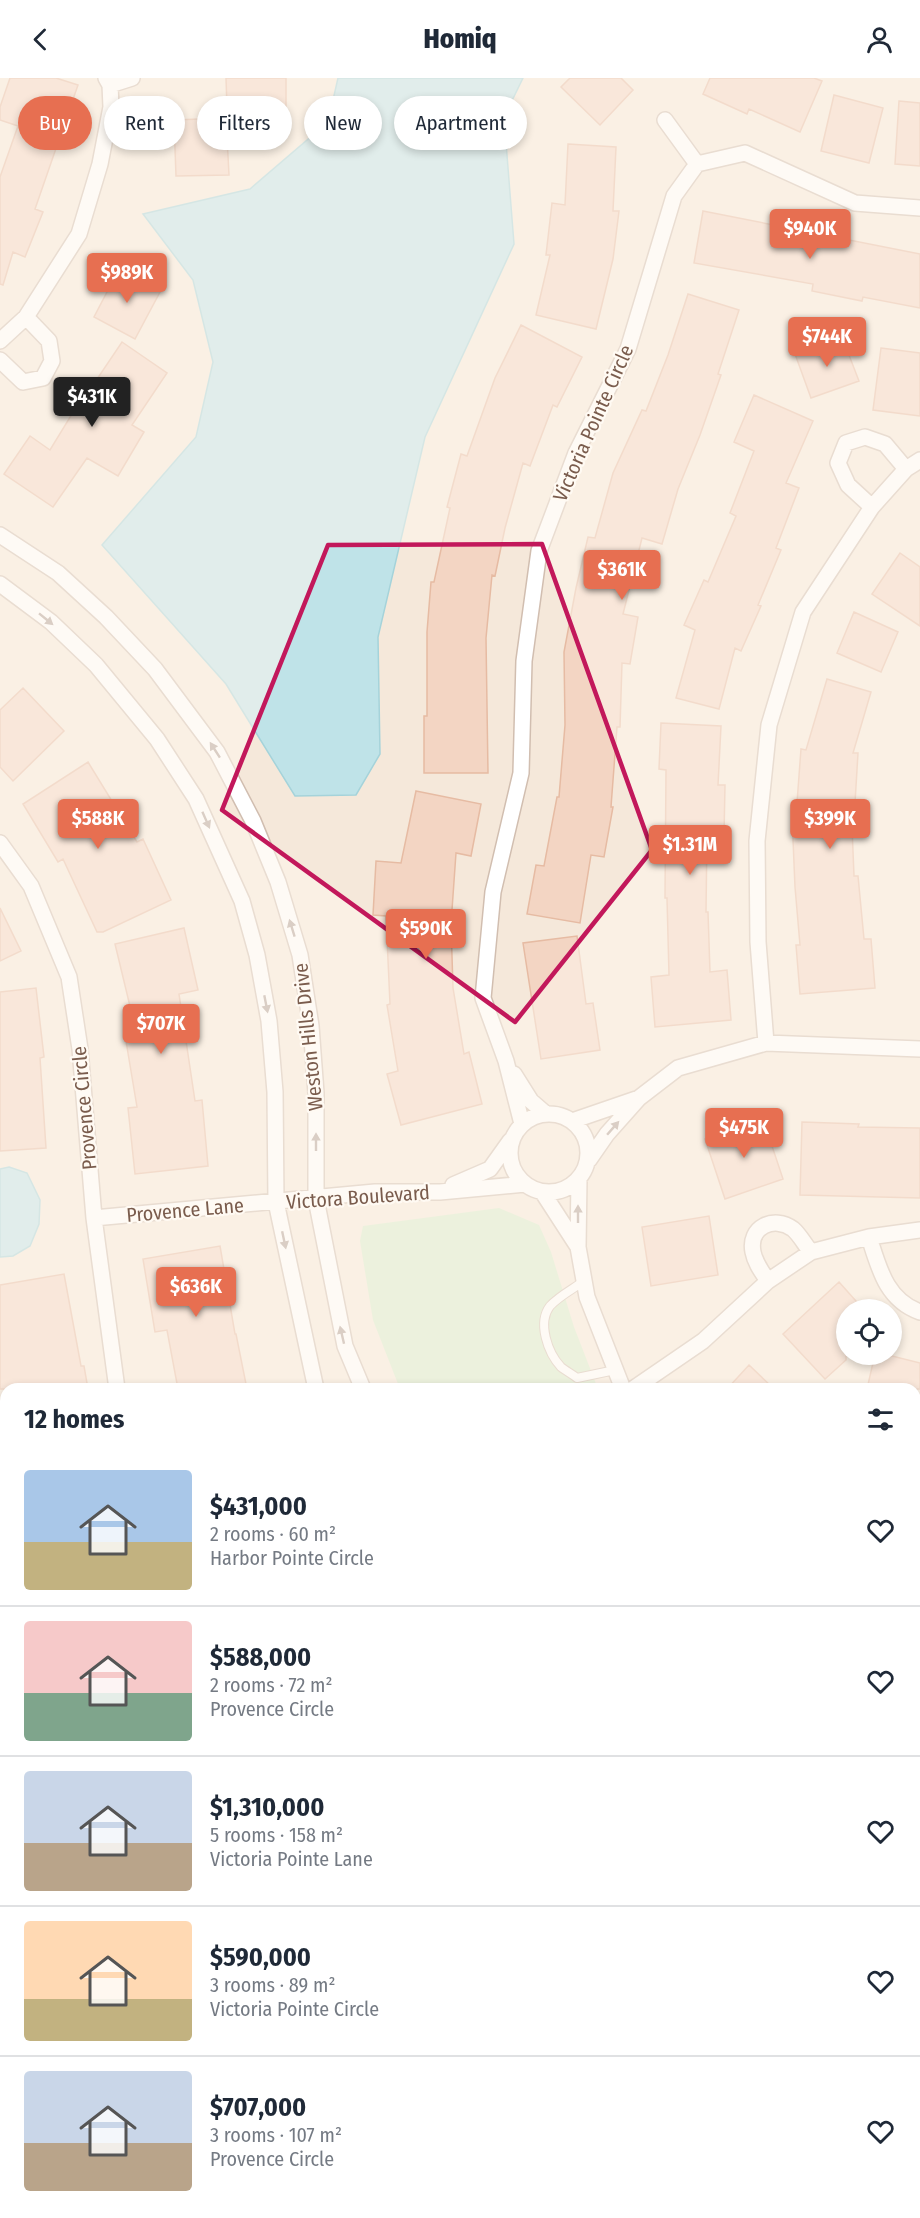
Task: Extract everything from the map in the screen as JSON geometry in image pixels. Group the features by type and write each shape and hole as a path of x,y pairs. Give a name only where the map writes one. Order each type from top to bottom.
{"street":[{"path":"0,341 27,317 79,234 100,164 111,106 108,82 132,78"},
{"path":"664,120 697,164 744,153 855,203 920,208"},
{"name":"Victoria Pointe Circle","path":"518,1130 506,1061 483,998 492,892 521,773 524,661 539,551 576,453 628,349 674,196 697,164"},
{"path":"0,360 23,382 43,378 52,361 49,341 27,317"},
{"path":"872,507 848,484 838,463 846,443 865,436 885,444 906,469"},
{"path":"766,1043 758,942 757,841 770,724 803,612 872,507 906,469 920,460"},
{"name":"Weston Hills Drive","path":"0,535 58,573 106,617 155,669 217,752 253,821 278,882 300,955 311,1026 315,1082 316,1199 345,1346 360,1383"},
{"name":"Weston Hills Drive","path":"0,584 51,622 96,665 157,739 196,799 242,901 257,955 269,1021 275,1092 276,1202 315,1383"},
{"name":"Provence Circle","path":"0,843 31,886 69,977 80,1048 94,1218 116,1383"},
{"path":"620,1383 587,1297 578,1247 579,1180 589,1160 607,1134 639,1098 678,1068 766,1043 920,1049"},
{"name":"Victoria Pointe Circle","path":"506,1061 531,1101 546,1114"},
{"path":"572,1121 639,1098"},
{"path":"578,1247 543,1193 525,1184 513,1169 510,1151 518,1130 532,1118 557,1114 572,1121 584,1133 589,1160"},
{"name":"Victora Boulevard","path":"440,1192 490,1169 518,1130"},
{"path":"543,1193 563,1191 579,1180"},
{"name":"Victora Boulevard","path":"276,1202 375,1192 440,1192 525,1184"},
{"name":"Provence Lane","path":"94,1218 276,1202"},
{"path":"768,1281 756,1263 752,1250 753,1237 761,1227 771,1223 782,1224 794,1230 811,1252"},
{"path":"642,1383 703,1341 768,1281 811,1252 869,1237 920,1230"},
{"path":"869,1237 881,1274 892,1294 908,1308 920,1312"}],"lane":[{"path":"584,1281 549,1308 544,1321 545,1336 561,1366 577,1378 615,1370"}],"highlighted area":[{"path":"542,544 652,850 515,1022 222,810 328,545"}],"shaded area":[{"path":"0,78 920,78 920,1383 0,1383"}],"green space":[{"path":"499,1208 539,1225 551,1252 574,1327 596,1383 398,1383 373,1320 360,1241 363,1226"}],"water":[{"path":"338,78 523,78 514,96 394,96 394,150 507,150 514,244 425,437 378,637 380,754 356,795 295,796 226,684 102,545 196,437 213,362 193,280 143,214 250,189 304,143 304,150 382,150 382,96 334,96"},
{"path":"9,1167 27,1173 40,1200 39,1224 30,1246 13,1256 0,1257 0,1169"}],"building":[{"path":"10,78 56,78 78,85 74,96 18,96 18,126 0,120 0,107"},
{"path":"226,78 286,78 286,96 227,96"},
{"path":"570,78 621,78 633,90 600,125 561,87"},
{"path":"710,78 814,78 822,81 800,132 749,109 747,114 703,94"},
{"path":"834,95 883,108 869,163 821,151"},
{"path":"899,101 920,103 920,166 895,164"},
{"path":"197,119 197,150 228,150 229,175 176,176 175,150 185,150 185,120"},
{"path":"18,126 18,150 55,150 35,209 43,212 25,257 13,252 3,285 0,284 0,177"},
{"path":"568,144 616,147 613,211 619,211 613,259 596,329 536,315 550,255 546,255 552,203 565,205"},
{"path":"703,211 920,254 920,308 863,297 862,301 812,291 813,284 694,263"},
{"path":"119,269 160,292 135,339 94,317"},
{"path":"688,294 739,310 718,374 721,375 678,489 662,544 642,538 623,614 638,617 630,664 622,663 620,727 617,727 611,807 613,807 604,857 591,855 580,923 527,914 536,865 544,866 557,797 559,797 565,725 564,652 588,537 595,538 613,473 642,410 646,411"},
{"path":"521,325 582,357 557,407 553,405 530,466 523,463 505,528 495,576 492,575 486,638 488,773 424,773 427,632 431,582 434,582 450,508 447,507 461,454 467,456 495,378"},
{"path":"842,337 859,381 811,398 795,354"},
{"path":"122,342 167,373 132,425 144,432 118,476 87,458 53,507 4,474 30,436 50,450 83,396 85,397"},
{"path":"881,348 920,353 920,416 873,410"},
{"path":"754,395 813,421 786,483 799,488 776,548 781,550 758,605 761,606 741,651 735,648 719,709 676,698 695,630 684,625 704,580 708,582 736,516 730,513 754,451 734,442"},
{"path":"900,553 920,567 920,626 872,594"},
{"path":"854,612 898,632 881,672 837,653"},
{"path":"827,679 871,692 853,753 858,753 855,803 851,802 854,876 858,876 864,939 871,939 875,988 800,994 796,945 800,945 792,816 796,816 801,749 806,750"},
{"path":"23,688 64,731 13,781 0,767 0,710"},
{"path":"661,723 721,726 718,785 725,785 724,835 707,834 706,912 708,912 710,972 727,970 731,1020 655,1027 651,977 669,975 667,898 665,898 666,770 659,769"},
{"path":"88,762 137,842 143,839 171,900 103,932 97,932 63,859 58,862 23,804"},
{"path":"416,791 481,804 471,856 456,853 451,924 453,988 464,1054 469,1052 482,1104 401,1125 387,1074 398,1071 387,1005 390,1004 386,916 373,915 376,861 401,863"},
{"path":"0,908 21,951 0,961"},
{"path":"184,928 198,990 179,994 195,1101 202,1100 208,1166 135,1174 128,1108 137,1107 124,1029 135,1027 115,944"},
{"path":"577,936 586,1004 593,1003 600,1050 541,1059 523,943"},
{"path":"36,988 44,1057 40,1058 46,1148 0,1151 0,992"},
{"path":"763,1119 783,1179 725,1199 705,1139"},
{"path":"802,1122 859,1124 858,1127 920,1128 920,1198 800,1195"},
{"path":"709,1216 718,1275 651,1286 642,1227"},
{"path":"220,1246 246,1383 177,1383 167,1330 155,1332 143,1259"},
{"path":"64,1274 81,1366 84,1366 87,1383 0,1383 0,1285"},
{"path":"839,1282 854,1299 836,1299 836,1365 840,1365 825,1379 783,1334"},
{"path":"902,1358 920,1363 920,1383 868,1383 872,1365 902,1365"},
{"path":"749,1365 768,1383 732,1383"}]}
